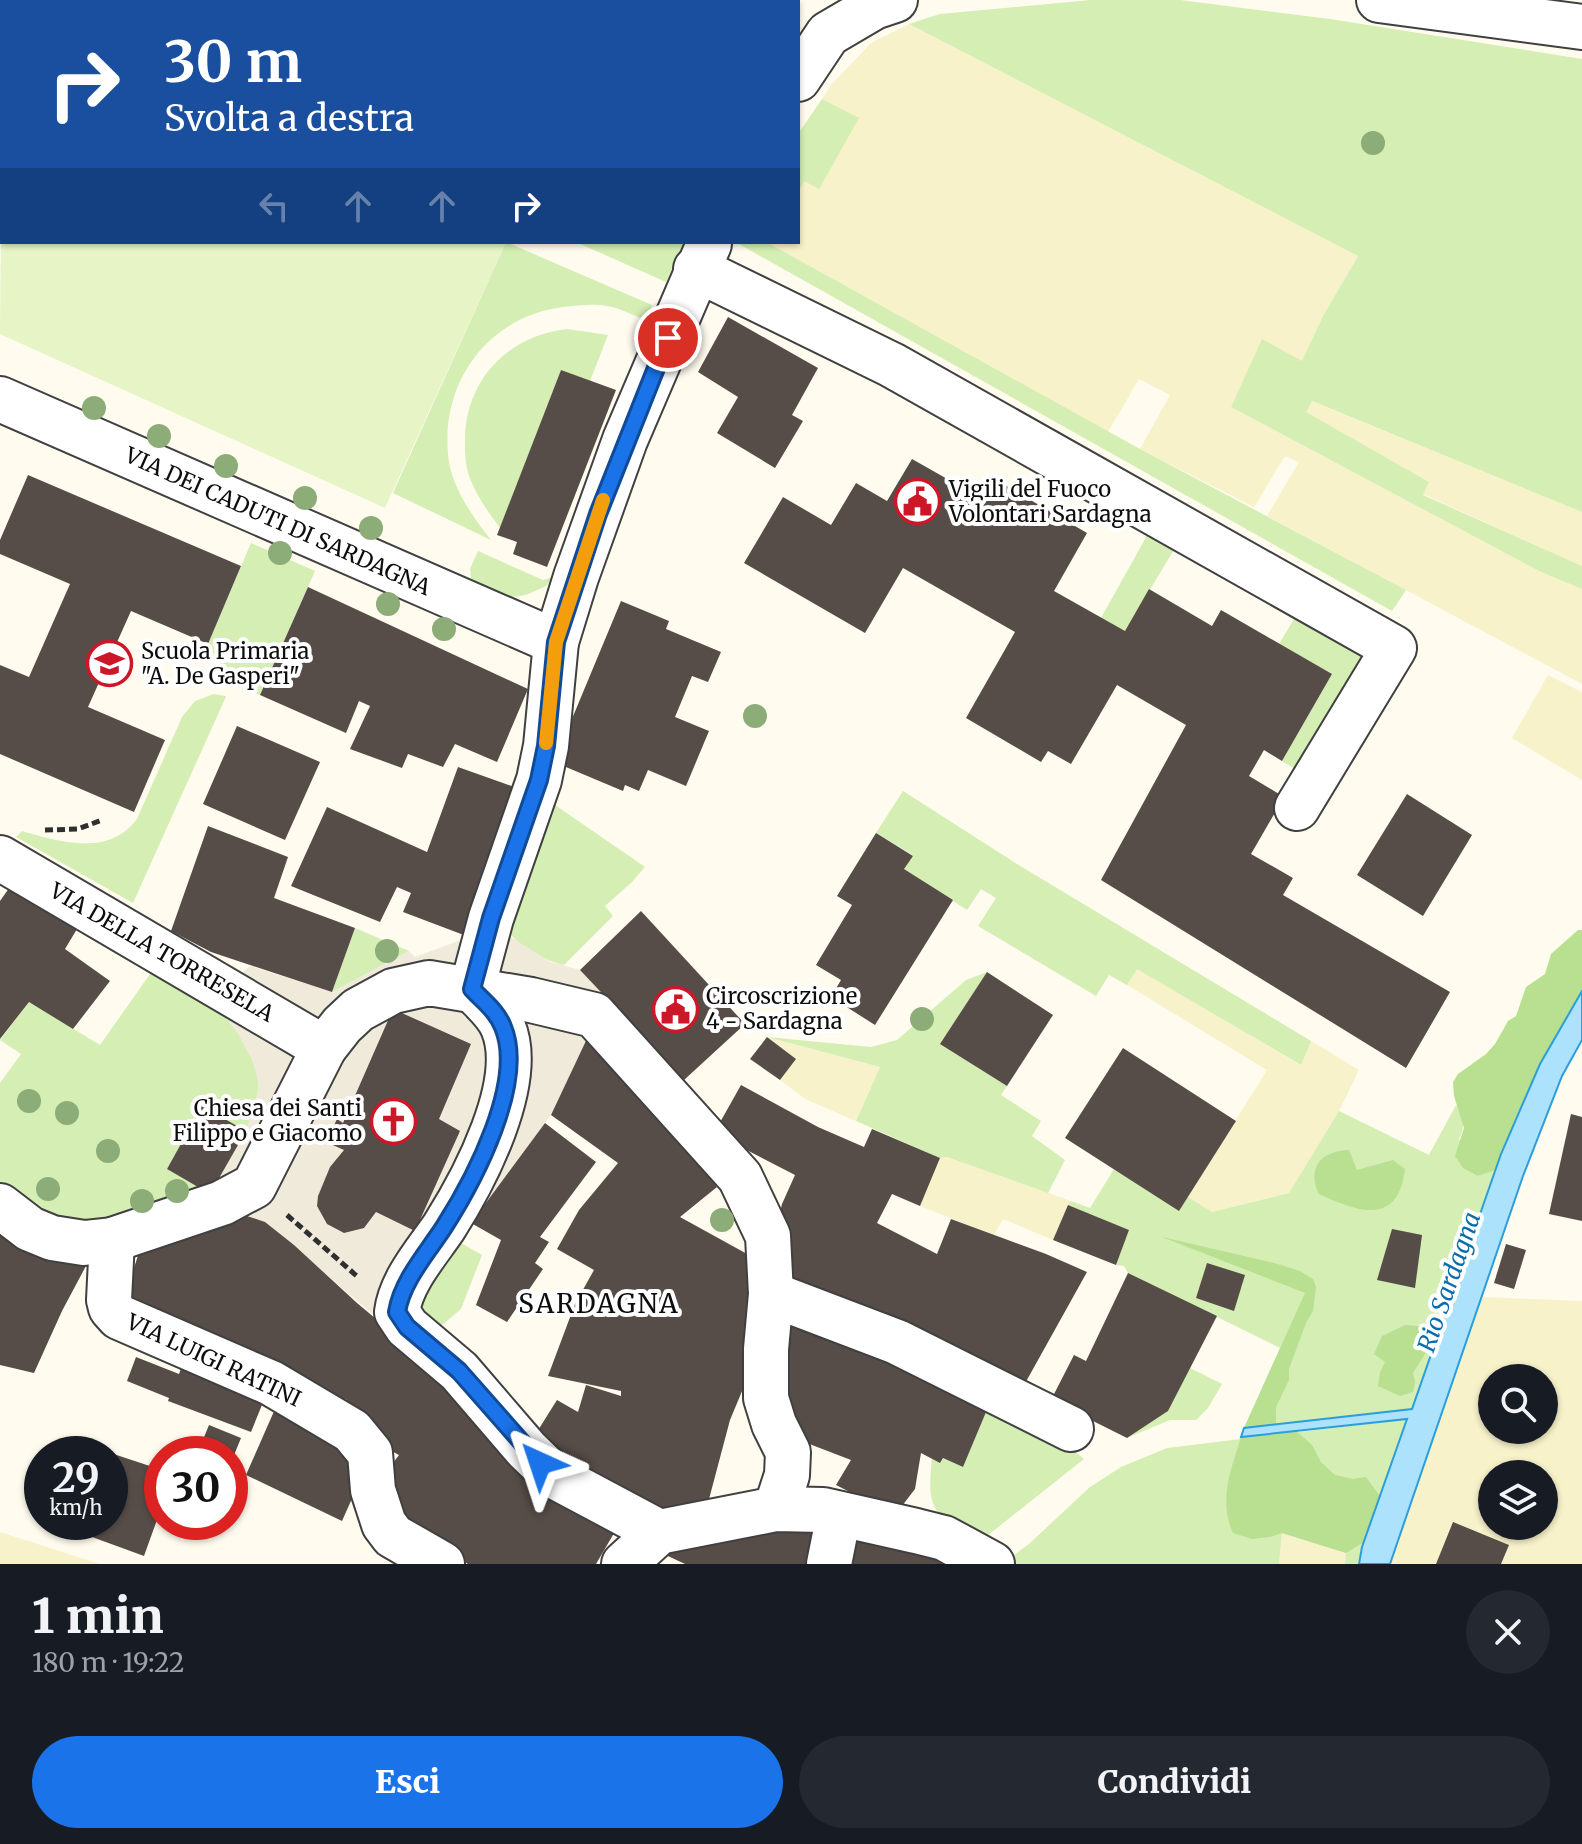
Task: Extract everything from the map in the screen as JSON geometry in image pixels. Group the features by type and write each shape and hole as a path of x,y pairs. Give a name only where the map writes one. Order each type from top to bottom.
{"street":[{"path":"800,75 830,17 895,0"},
{"path":"1379,0 1573,17"},
{"path":"472,989 491,918 539,780 546,746 556,642 625,440 703,256 1394,648 1297,808"},
{"name":"VIA DEI CADUTI DI SARDAGNA","path":"0,399 556,642"},
{"name":"VIA DELLA TORRESELA","path":"0,858 324,1048"},
{"path":"0,1206 30,1229 52,1238 84,1243 112,1240 238,1194 324,1048 358,1010 393,991 429,983 594,1015 740,1177 768,1236 771,1294 766,1398 774,1424 788,1452 787,1475 776,1509"},
{"path":"472,989 493,1010 503,1026 509,1066 505,1094 493,1132 474,1172 447,1223 401,1295 397,1312 407,1327 455,1367 527,1450 554,1476 659,1532"},
{"name":"VIA LUIGI RATINI","path":"112,1240 109,1300 119,1317 271,1383 352,1431 370,1453 373,1490 384,1524 393,1536 442,1564"},
{"path":"771,1294 897,1342 1071,1429"},
{"path":"624,1564 659,1532 776,1509 823,1510 944,1538 992,1564"},
{"path":"829,1564 839,1514"}],"path":[{"path":"32,827 61,831 78,829 102,820"},
{"path":"238,1194 397,1312"}],"shaded area":[{"path":"909,24 1358,256 1323,316 1302,362 1262,340 1231,407 1541,572 1582,589 1582,684 1267,516 1299,462 1285,456 1254,507 1140,449 1170,395 1139,379 1108,432 770,244 800,244 800,189 804,181 818,188 858,119 822,99 831,85 871,43"},
{"path":"1311,401 1582,512 1582,566 1423,494 1429,482 1305,412"},
{"path":"1548,675 1582,692 1582,780 1512,738"},
{"path":"504,924 509,936 551,962 580,970 604,994 595,1003 592,1028 551,1115 471,1223 417,1306 384,1324 265,1222 235,1212 210,1194 246,1131 258,1092 252,1060 236,1030 221,1012 225,988 250,966 332,992 409,951 415,957","holes":["393,1009 471,1044 439,1119 460,1131 364,1227 344,1233 327,1224 317,1206 318,1196 330,1167 344,1150 326,1141 337,1120 343,1123"]},
{"path":"1137,968 1300,1065 1311,1041 1359,1070 1339,1111 1289,1193 1212,1212 1188,1197 1267,1070 1127,985"},
{"path":"767,1037 880,1067 856,1121 805,1099 780,1080 796,1059"},
{"path":"947,1157 1071,1201 1053,1240 1003,1219 994,1235 920,1206 940,1158"},
{"path":"1482,1297 1582,1301 1582,1564 1390,1564"},
{"path":"0,1532 100,1564 0,1564"},
{"path":"1282,1533 1346,1553 1345,1564 1279,1564"}],"green space":[{"path":"1091,0 1180,0 1330,19 1582,59 1582,512 1312,401 1306,412 1429,482 1423,495 1582,566 1582,589 1541,572 1231,407 1262,339 1302,361 1323,316 1358,256 909,24 940,14"},
{"path":"822,99 859,118 819,189 804,181 800,189 800,131"},
{"path":"1,244 505,244 385,508 0,334"},
{"path":"505,244 652,305 646,320 600,305 563,307 537,313 513,323 476,356 462,377 453,401 448,427 448,454 457,489 491,540 393,493"},
{"path":"580,244 683,244 666,282"},
{"path":"739,244 770,244 1140,449 1406,590 1392,611"},
{"path":"567,329 608,335 590,381 561,370 500,528 477,493 466,466 467,417 473,397 494,364 509,351 546,333"},
{"path":"1149,532 1175,548 1125,631 1101,618"},
{"path":"251,543 315,571 260,695 231,684 208,644"},
{"path":"478,551 543,580 553,577 545,586 517,597 487,592 472,585 470,569"},
{"path":"1297,614 1373,658 1300,772 1282,761 1332,674 1279,644"},
{"path":"214,694 226,696 133,903 16,837 22,831 83,843 113,838 126,831 137,819 182,717 195,701"},
{"path":"903,791 1017,864 1311,1041 1301,1065 1137,969 1127,985 1109,975 1096,996 978,926 996,898 981,889 967,910 904,869 913,855 876,833"},
{"path":"555,805 645,867 605,906 613,916 564,965 530,950 514,938 504,924 543,811"},
{"path":"355,928 409,951 332,992"},
{"path":"1578,930 1582,930 1582,991 1540,1064 1496,1170 1478,1176 1463,1168 1455,1156 1464,1128 1453,1082 1458,1074 1495,1044 1508,1021 1516,1016 1526,987 1545,974 1551,954"},
{"path":"155,967 214,1006 241,1038 252,1058 258,1079 254,1110 246,1131 202,1107 167,1169 210,1194 69,1227 0,1187 0,1083 21,1054 0,1040 29,1002 100,1045"},
{"path":"987,972 941,1044 1007,1086 1001,1095 1041,1121 1032,1136 1065,1160 1048,1193 947,1157 940,1158 856,1121 880,1067 767,1037 871,1047 897,1040 966,980"},
{"path":"1456,1105 1463,1122 1459,1139 1478,1176 1496,1170 1412,1409 1244,1428 1280,1348 1128,1273 1124,1266 1116,1265 1129,1230 1068,1205 1071,1201 1090,1208 1114,1169 1179,1210 1188,1197 1212,1212 1289,1193 1339,1111 1429,1155"},
{"path":"1349,1150 1357,1170 1393,1160 1405,1169 1401,1188 1394,1200 1373,1210 1347,1206 1319,1194 1314,1176 1319,1162 1331,1154"},
{"path":"1162,1237 1274,1263 1300,1271 1313,1279 1316,1287 1313,1311 1289,1369 1289,1380 1276,1407 1276,1424 1244,1428 1305,1293"},
{"path":"461,1243 482,1255 461,1309 436,1330 417,1306"},
{"path":"1405,1325 1419,1326 1429,1339 1428,1349 1413,1373 1413,1392 1400,1396 1378,1386 1385,1362 1374,1354 1382,1336"},
{"path":"1190,1368 1222,1384 1208,1408 1196,1420 1170,1420 1127,1438 1168,1411"},
{"path":"989,1405 1065,1443 1084,1459 978,1543 943,1518 937,1510 930,1477 932,1458 940,1463 943,1458 963,1467"},
{"path":"1408,1419 1362,1547 1359,1564 1345,1564 1346,1553 1282,1533 1279,1564 1010,1564 1006,1561 1090,1487 1121,1467 1167,1448"},
{"path":"1296,1431 1312,1445 1321,1462 1335,1475 1353,1479 1366,1477 1380,1496 1364,1542 1346,1553 1282,1533 1252,1539 1233,1533 1226,1497 1241,1437"}],"water":[{"path":"1582,991 1582,1040 1562,1076 1523,1176 1390,1564 1359,1564 1362,1547 1407,1419 1241,1437 1244,1428 1412,1409 1501,1154 1540,1064"}],"building":[{"path":"728,317 818,368 792,415 803,421 775,468 717,433 738,397 698,372"},
{"path":"561,370 616,390 547,567 513,554 517,542 497,535"},
{"path":"912,459 979,497 991,477 1087,533 1054,591 1125,631 1149,589 1212,626 1221,610 1332,674 1282,761 1264,750 1249,776 1284,797 1251,854 1293,878 1283,895 1450,992 1406,1068 1101,880 1186,725 1117,685 1071,764 1048,751 1041,762 966,718 1015,632 903,568 865,633 744,563 783,497 831,525 856,483 887,501"},
{"path":"28,475 241,566 208,644 131,611 88,707 165,740 134,812 0,754 0,665 29,677 70,584 0,554 0,540"},
{"path":"308,587 528,689 497,762 455,744 443,767 408,754 402,768 350,749 370,706 359,701 346,733 260,695"},
{"path":"621,601 669,621 666,629 721,652 708,682 692,676 675,717 709,731 686,786 648,770 639,791 625,785 623,791 554,762"},
{"path":"237,726 320,762 285,840 203,804"},
{"path":"458,767 523,790 469,937 403,912 411,893 397,887 380,922 291,886 327,807 427,852"},
{"path":"1407,794 1472,835 1423,916 1357,875"},
{"path":"208,826 288,857 274,898 355,928 332,992 211,952 171,931"},
{"path":"876,833 913,856 904,869 953,900 875,1025 831,997 841,980 816,965 852,905 837,896"},
{"path":"12,884 80,924 65,949 110,981 73,1029 29,1002 0,1039 0,901"},
{"name":"Circoscrizione 4 - Sardagna","path":"641,911 745,1024 684,1080 580,970"},
{"path":"987,972 1053,1015 1007,1086 940,1044"},
{"name":"Chiesa dei Santi Filippo e Giacomo","path":"393,1009 471,1044 439,1119 460,1131 415,1231 376,1212 364,1228 344,1233 327,1224 317,1206 330,1167 344,1150 326,1142 337,1119 343,1123"},
{"path":"592,1028 717,1187 680,1217 758,1260 745,1384 730,1420 704,1518 620,1497 530,1443 557,1400 578,1412 586,1385 621,1396 621,1391 548,1376 575,1304 594,1270 557,1249 579,1210 618,1163 551,1115"},
{"path":"767,1037 796,1059 780,1080 750,1059"},
{"path":"1123,1048 1236,1121 1179,1211 1065,1138"},
{"path":"741,1085 818,1127 864,1147 872,1129 940,1158 920,1206 892,1194 877,1223 937,1254 951,1219 1087,1272 1018,1396 775,1288 775,1234 782,1204 795,1175 714,1133"},
{"path":"202,1106 246,1131 210,1194 167,1169"},
{"path":"1571,1114 1582,1117 1582,1221 1549,1214"},
{"path":"545,1123 596,1162 540,1237 549,1242 535,1263 543,1269 507,1322 476,1305 501,1240 471,1223"},
{"path":"1068,1205 1129,1230 1116,1265 1053,1240"},
{"path":"235,1212 265,1222 294,1245 357,1303 620,1523 596,1564 468,1564 403,1527 377,1484 399,1455 363,1436 341,1412 347,1400 121,1308 144,1237"},
{"path":"0,1213 87,1264 34,1373 0,1365"},
{"path":"1392,1229 1422,1235 1415,1288 1377,1280"},
{"path":"1506,1244 1526,1250 1514,1289 1494,1283"},
{"path":"1207,1263 1245,1275 1234,1311 1196,1298"},
{"path":"1128,1273 1217,1316 1168,1411 1127,1438 1051,1400 1074,1355 1086,1361"},
{"path":"785,1311 989,1405 963,1467 943,1458 940,1463 921,1453 915,1489 895,1515 836,1485 851,1460 799,1440 779,1415"},
{"path":"136,1357 179,1374 185,1358 268,1390 251,1432 168,1401 169,1398 127,1381"},
{"path":"275,1409 367,1465 342,1521 248,1476"},
{"path":"209,1425 236,1436 204,1436"},
{"path":"128,1459 144,1464 144,1540 150,1540 144,1556 100,1540 128,1540"},
{"path":"1453,1522 1478,1532 1478,1540 1497,1540 1509,1545 1501,1564 1436,1564"},
{"path":"825,1527 819,1564 685,1564 655,1550 727,1529"},
{"path":"840,1533 957,1564 837,1564"}],"slow traffic":[{"path":"546,743 556,642 603,500"}],"place":[{"name":"Vigili del Fuoco Volontari Sardagna","path":"918,502"},
{"name":"Scuola Primaria \"A. De Gasperi\"","path":"110,664"},
{"name":"Circoscrizione 4 - Sardagna","path":"675,1009"},
{"name":"Chiesa dei Santi Filippo e Giacomo","path":"393,1121"}],"district":[{"name":"SARDAGNA","path":"599,1303"}],"route":[{"path":"540,1463 459,1371 407,1327 397,1312 398,1303 474,1172 493,1132 505,1094 509,1066 503,1026 493,1010 472,989 491,918 539,780 546,746 556,642 625,440 668,338"}],"water label":[{"name":"Rio Sardagna","path":"1449,1282"}]}
